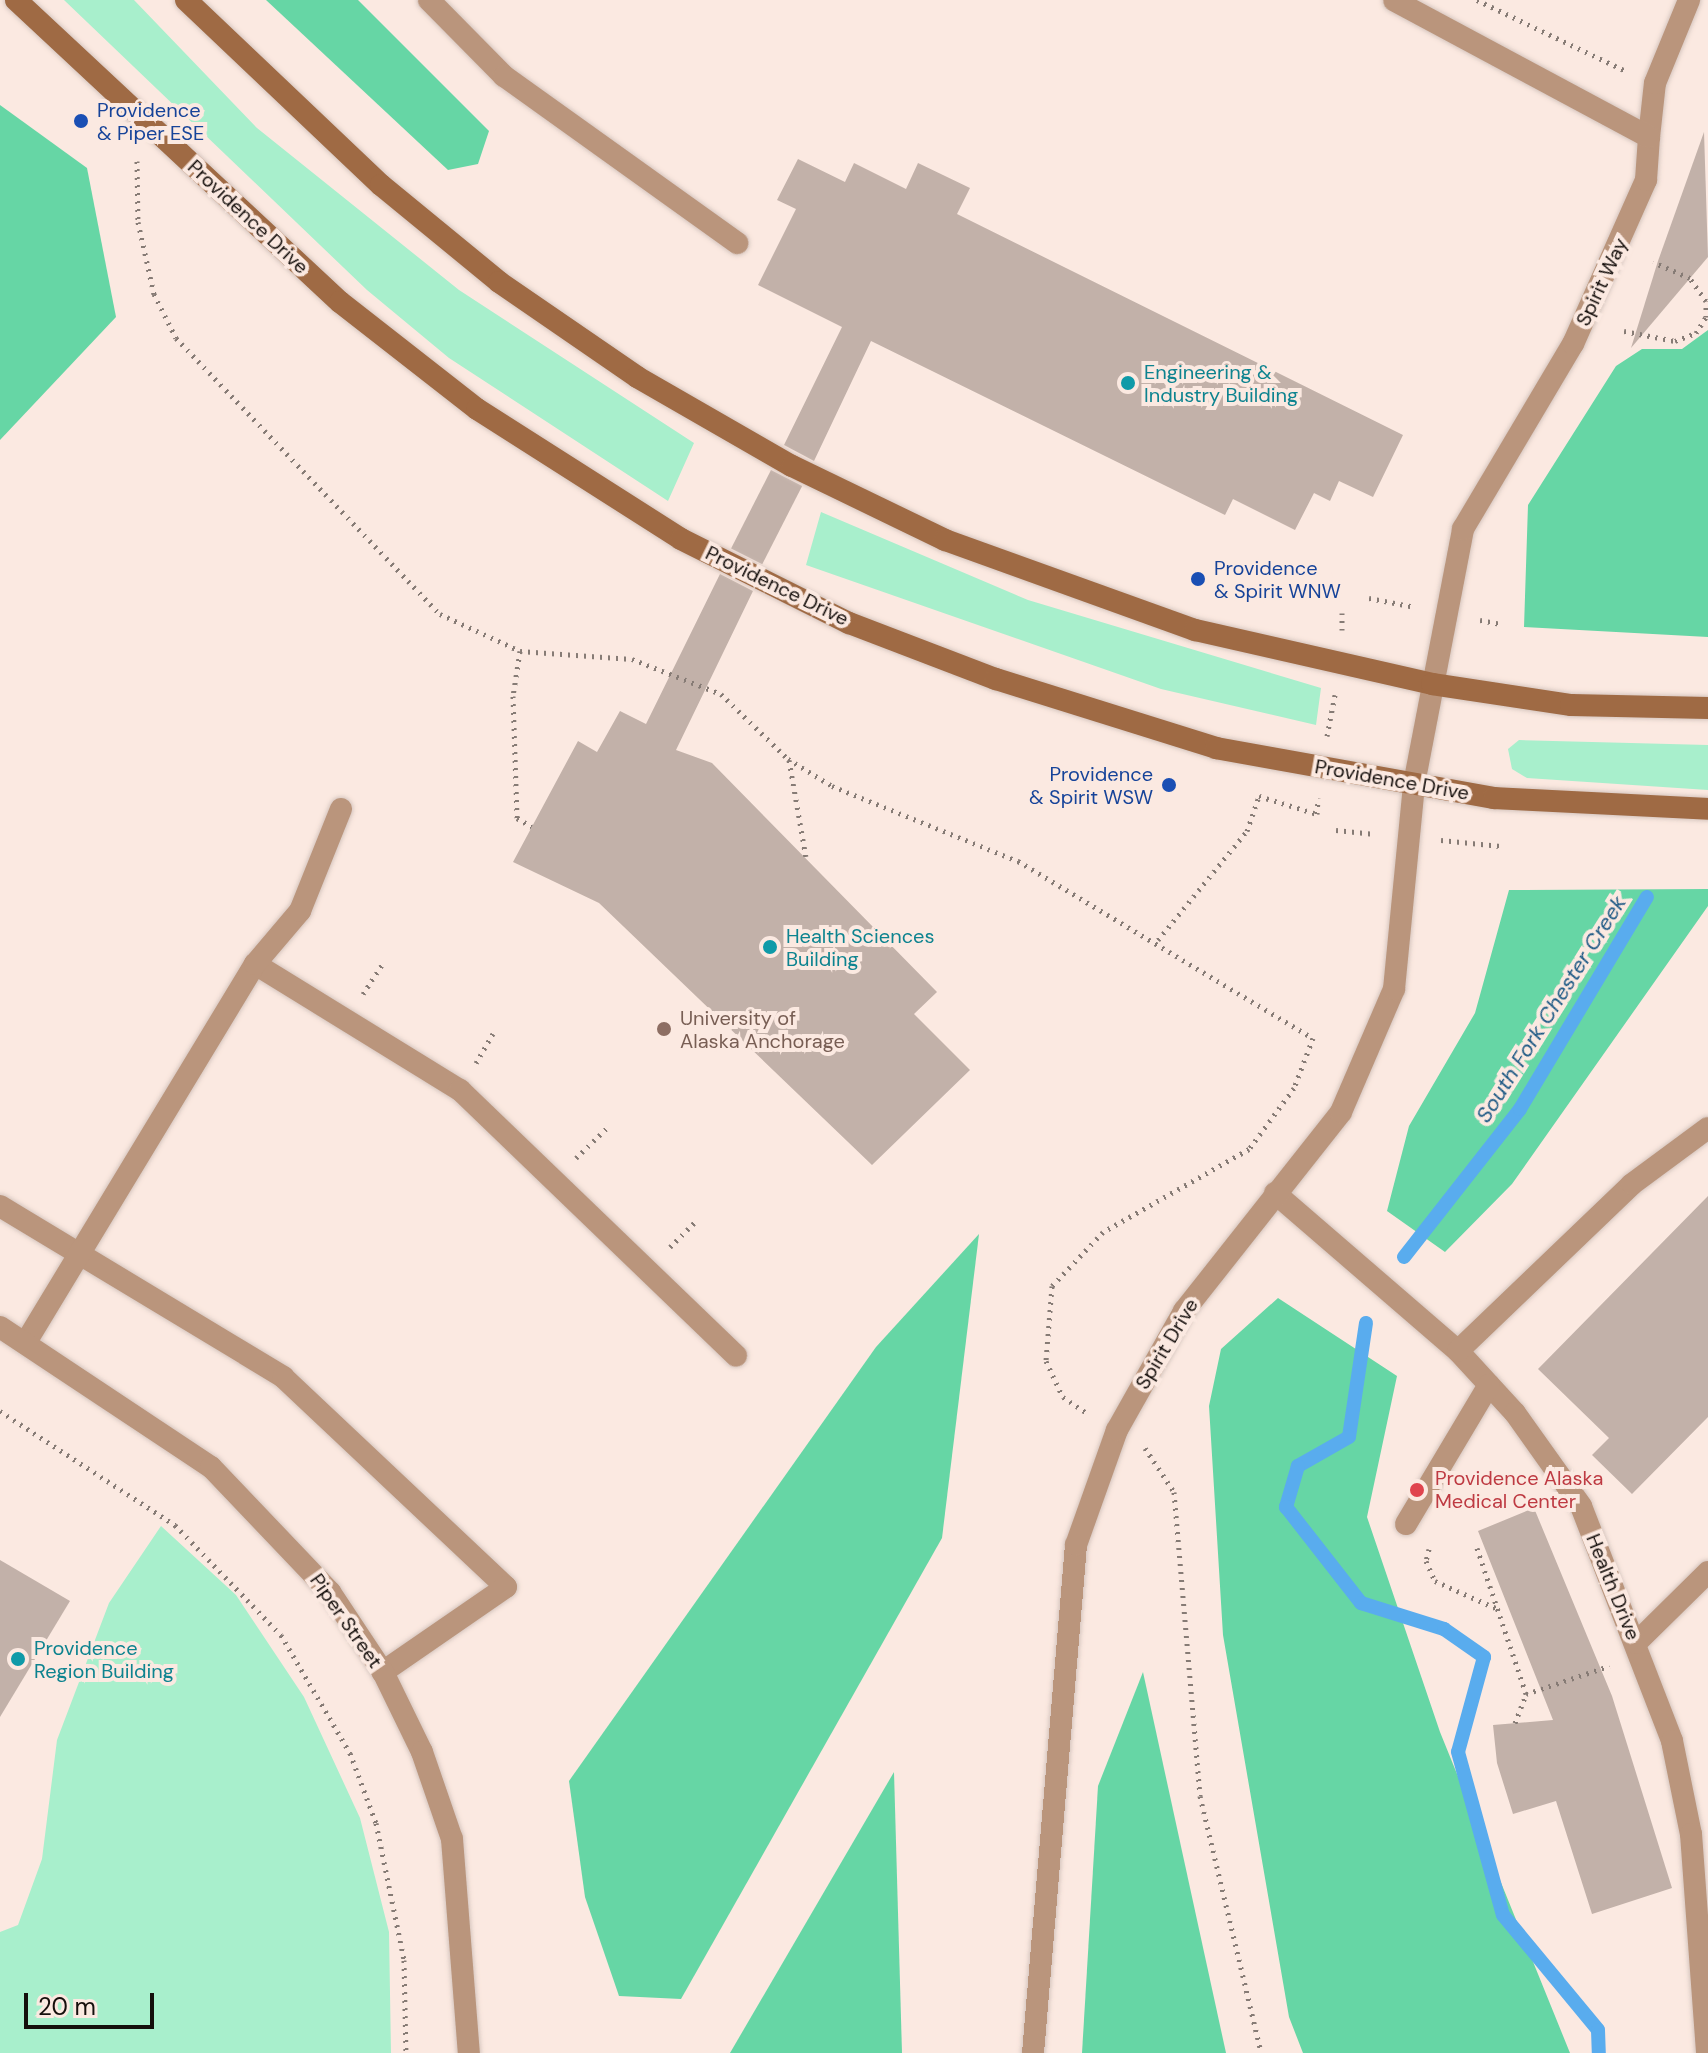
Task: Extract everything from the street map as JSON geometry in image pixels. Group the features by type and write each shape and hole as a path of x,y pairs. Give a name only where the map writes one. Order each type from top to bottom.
{"main road":[{"name":"Providence Drive","path":"16,0 340,302 477,409 681,539 849,623 996,679 1216,748 1494,798 1708,809"},
{"path":"186,0 381,185 499,282 637,377 752,443 945,540 1195,630 1341,664 1432,684 1571,705 1708,708"}],"street":[{"path":"429,0 504,76 737,243"},
{"path":"1394,0 1649,137"},
{"name":"Spirit Way","path":"1432,684 1463,529 1573,344 1611,265 1646,180 1655,83 1689,0"},
{"name":"Spirit Drive","path":"1033,2053 1076,1545 1117,1430 1184,1311 1341,1112 1394,989 1414,784 1432,684"},
{"path":"26,1342 255,964 300,911 341,809"},
{"path":"255,964 460,1090 736,1356"},
{"path":"1458,1351 1632,1184 1708,1128"},
{"name":"Health Drive","path":"1275,1193 1458,1351 1489,1385 1581,1506 1672,1741 1691,1834 1707,2053"},
{"path":"0,1206 283,1377 506,1587 383,1672"},
{"name":"Piper Street","path":"0,1327 211,1467 330,1592 383,1672 422,1752 452,1839 469,2053"},
{"path":"1406,1524 1489,1385"},
{"path":"1636,1643 1708,1572"}],"path":[{"path":"1477,0 1655,83"},
{"path":"140,164 138,222 154,294 176,338 440,614 520,651 660,665 721,694 788,759 882,810 1018,861 1158,940 1313,1038 1294,1088 1249,1149 1103,1232 1052,1286 1044,1321 1053,1383 1143,1446 1174,1492 1200,1796 1261,2053"},
{"path":"1624,331 1675,341 1696,333 1706,317 1706,301 1690,278 1653,262"},
{"path":"1158,940 1247,831 1259,796 1317,814 1321,767 1341,664 1342,613"},
{"path":"520,651 513,696 517,818 532,827"},
{"path":"788,759 806,857"},
{"path":"555,1180 607,1128"},
{"path":"0,1411 175,1525 281,1635 350,1753 376,1823 404,1960 406,2053"},
{"path":"1430,1548 1426,1561 1435,1581 1501,1611"},
{"path":"1477,1548 1501,1611 1526,1694 1515,1723"},
{"path":"1526,1694 1614,1664"}],"green space":[{"path":"64,0 134,0 257,128 459,290 694,443 668,501 449,358 367,290"},
{"path":"266,0 358,0 489,131 478,164 448,170"},
{"path":"0,105 87,168 116,317 0,440"},
{"path":"1708,330 1708,637 1524,627 1528,505 1616,366 1642,349 1682,349"},
{"path":"821,512 1028,600 1321,688 1316,725 1161,689 806,565"},
{"path":"1519,740 1708,745 1708,790 1527,778 1512,769 1508,749"},
{"path":"1708,889 1708,906 1512,1184 1445,1252 1387,1211 1409,1126 1475,1013 1509,890"},
{"path":"979,1234 942,1538 681,1999 619,1996 585,1897 569,1781 876,1347"},
{"path":"1278,1298 1397,1376 1367,1517 1440,1732 1570,2053 1303,2053 1289,2017 1223,1635 1209,1406 1221,1349"},
{"path":"161,1526 236,1595 304,1697 360,1818 389,1932 391,2053 0,2053 0,1932 18,1925 42,1859 57,1740 109,1603"},
{"path":"1143,1672 1226,2053 1082,2053 1098,1786"},
{"path":"894,1772 902,2053 730,2053"}],"building":[{"path":"1704,132 1708,257 1631,348 1658,261"},
{"name":"Engineering & Industry Building","path":"798,159 845,182 854,163 906,189 918,163 970,188 957,214 1403,435 1373,497 1339,481 1330,501 1314,493 1295,530 1233,499 1225,515 871,341 814,461 784,445 842,327 758,285 796,209 777,200"},
{"path":"771,470 802,486 762,564 731,548"},
{"name":"Health Sciences Building","path":"720,574 753,591 676,750 712,763 937,992 914,1014 970,1070 872,1165 599,903 513,862 578,741 597,752 620,711 646,724"},
{"path":"1708,1196 1708,1417 1632,1494 1592,1455 1609,1438 1538,1369"},
{"path":"1534,1508 1612,1696 1672,1888 1592,1914 1556,1801 1513,1814 1497,1763 1493,1725 1553,1720 1478,1531"},
{"name":"Providence Region Building","path":"0,1560 70,1601 0,1717"}],"waterway":[{"name":"South Fork Chester Creek","path":"1404,1257 1520,1109 1647,897"},
{"name":"South Fork Chester Creek","path":"1366,1323 1349,1437 1298,1466 1286,1507 1361,1603 1444,1629 1484,1657 1458,1752 1503,1915 1598,2030 1599,2053"}],"place":[{"name":"Providence & Piper ESE","path":"81,121"},
{"name":"Engineering & Industry Building","path":"1128,383"},
{"name":"Providence & Spirit WNW","path":"1198,579"},
{"name":"Providence & Spirit WSW","path":"1169,785"},
{"name":"Health Sciences Building","path":"770,947"},
{"name":"University of Alaska Anchorage","path":"664,1029"},
{"name":"Providence Alaska Medical Center","path":"1417,1490"},
{"name":"Providence Region Building","path":"18,1659"}]}
